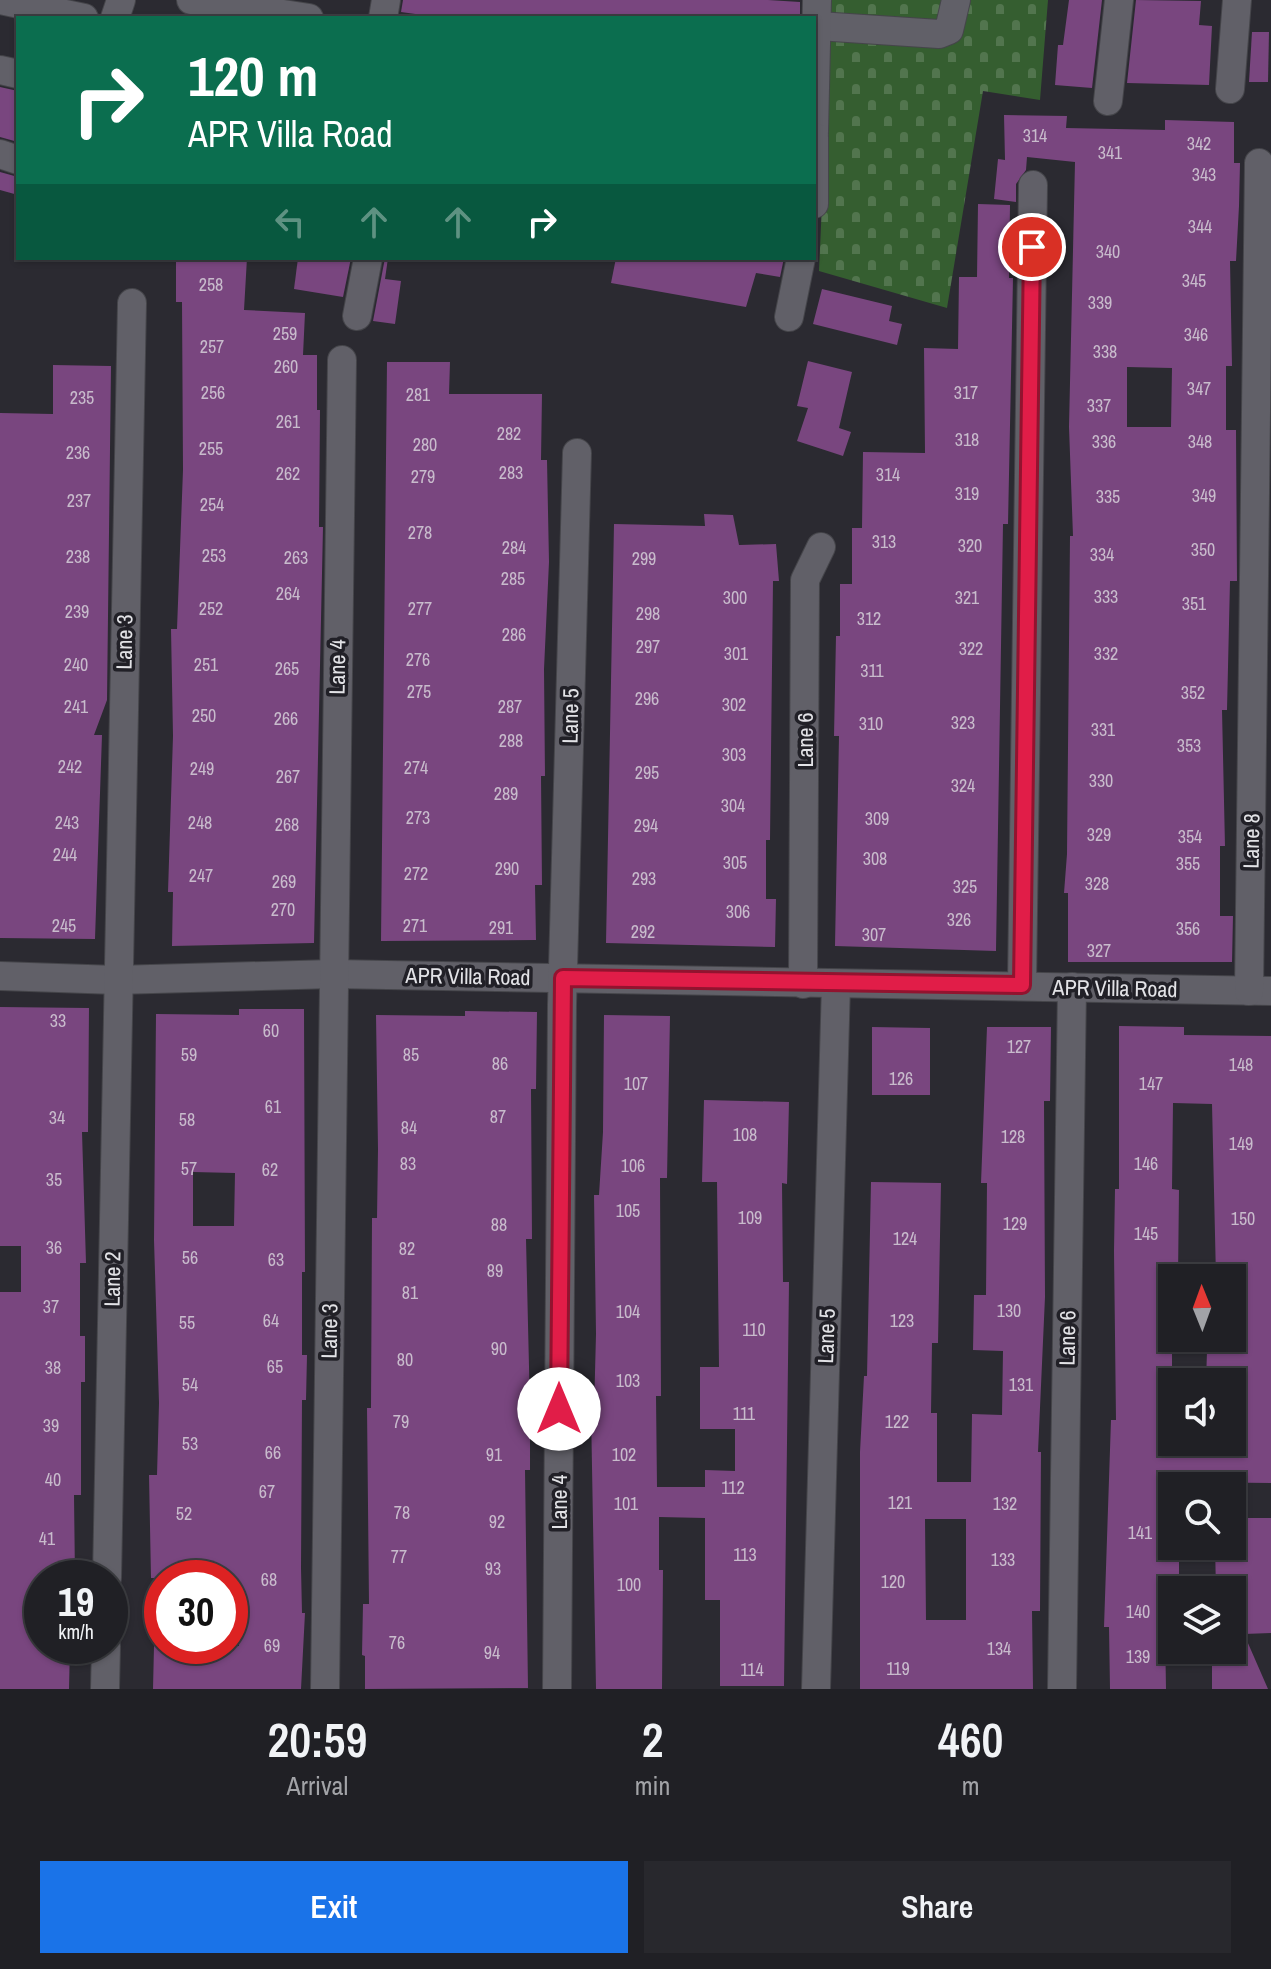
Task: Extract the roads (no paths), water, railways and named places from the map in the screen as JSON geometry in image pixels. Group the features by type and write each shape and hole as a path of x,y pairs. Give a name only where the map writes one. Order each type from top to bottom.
{"street":[{"path":"0,0 75,16"},
{"path":"191,0 296,16"},
{"path":"816,74 818,13 939,34 949,30 956,0"},
{"path":"1108,101 1119,0"},
{"path":"1230,89 1237,0"},
{"name":"Lane 8","path":"1259,163 1260,991"},
{"path":"1022,985 1033,185"},
{"path":"357,316 368,260"},
{"path":"789,317 801,260"},
{"name":"Lane 3","path":"116,980 132,303"},
{"name":"Lane 4","path":"333,974 342,360"},
{"name":"Lane 5","path":"563,978 577,453"},
{"name":"Lane 6","path":"803,984 805,580 821,547"},
{"name":"APR Villa Road","path":"0,976 116,980 333,974 1260,991"},
{"name":"Lane 3","path":"325,1689 333,974"},
{"name":"Lane 4","path":"557,1689 563,978"},
{"name":"Lane 2","path":"107,1560 116,980"},
{"name":"Lane 5","path":"816,1689 836,984"},
{"name":"Lane 6","path":"1062,1689 1072,987"},
{"path":"105,1689 106,1664"}]}
